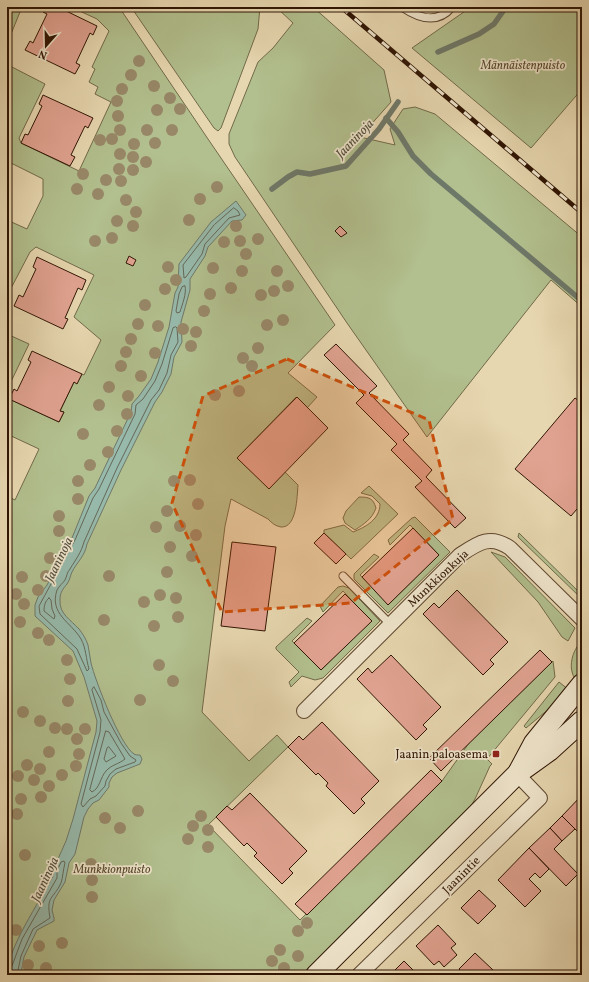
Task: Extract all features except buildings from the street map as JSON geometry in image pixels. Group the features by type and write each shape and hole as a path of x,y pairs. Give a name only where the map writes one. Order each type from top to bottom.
{"main road":[{"path":"517,774 534,743 582,684"},
{"path":"316,975 517,774 549,751 582,720"}],"street":[{"name":"Munkkionkuja","path":"304,711 460,555 486,541 503,543 510,548 582,619"},
{"name":"Jaanintie","path":"359,975 540,798 517,774"}],"lane":[{"path":"402,7 412,14 426,19 444,15 452,7"},
{"path":"343,576 390,624"}],"highlighted area":[{"path":"287,359 429,420 453,519 351,603 222,612 172,503 203,396"}],"green space":[{"path":"7,7 22,7 9,39 7,40"},
{"name":"Munkkionpuisto","path":"71,7 119,7 335,325 288,373 317,397 307,408 296,397 237,458 269,488 285,472 298,485 296,503 293,517 290,522 286,526 281,527 231,499 225,526 202,712 249,761 277,735 288,747 208,825 300,920 442,781 469,743 553,661 555,677 487,759 492,764 466,815 302,975 7,975 7,540 12,529 7,526 7,496 15,500 39,449 7,434 7,398 59,422 64,412 60,411 74,382 77,383 82,374 84,375 101,340 74,317 94,275 36,247 30,252 7,296 7,220 27,229 43,196 43,179 7,161 7,67 12,67 45,84 19,138 21,143 79,171 111,102 95,94 98,87 89,82 95,69 92,67 109,31 97,19"},
{"path":"131,7 260,7 258,29 221,128 218,131 214,128"},
{"path":"276,7 313,7 384,70 391,102 360,137 395,145 390,129 403,109 415,107 435,114 582,237 582,307 551,280 427,437 347,323 235,157 229,144 229,134 258,62 273,48 293,23"},
{"name":"Männäistenpuisto","path":"471,7 582,7 582,89 531,148 412,48"},
{"path":"7,334 29,344 7,390"},
{"path":"369,486 398,514 351,559 324,533 324,530 344,525 353,532 363,528 371,522 378,514 380,504 372,496 361,493"},
{"path":"359,497 370,499 376,508 370,518 355,530 345,523 343,518 346,511"},
{"path":"415,517 450,552 388,613 354,579 354,574 374,554 379,557 360,575 389,604 439,555 410,525 390,545 388,540"},
{"path":"519,533 582,595 582,599 518,537"},
{"path":"491,552 505,557 575,628 568,641 562,637 538,602"},
{"path":"343,586 349,588 380,621 323,678 315,680 302,676 291,687 289,682 299,672 276,649 276,647 307,618 312,621 292,641 321,670 371,621 343,591 323,612 320,606 338,587"},
{"path":"582,641 582,674 576,680 573,676 571,665 573,654"},
{"path":"559,682 569,690 562,698 526,728 524,726"}],"water":[{"path":"236,201 246,215 242,220 232,221 208,247 205,256 190,279 190,290 181,322 182,342 174,357 171,374 155,402 121,470 87,544 85,552 74,568 69,581 62,591 60,600 63,613 79,629 88,645 93,671 115,726 128,748 134,754 140,755 142,759 140,764 117,773 112,777 109,787 99,800 93,803 88,809 84,817 75,854 69,863 65,882 54,900 52,910 54,921 37,930 24,957 20,975 7,975 8,964 12,952 25,925 53,876 53,870 66,841 96,732 97,721 84,677 73,651 35,616 35,605 38,597 47,585 72,538 89,496 95,488 131,412 132,404 151,379 169,327 175,293 178,287 179,264 211,222"}],"waterway":[{"name":"Jaaninoja","path":"438,52 479,34 494,24 506,7"},
{"name":"Jaaninoja","path":"272,189 297,172 310,174 346,166 379,129 398,102"},
{"path":"386,118 398,132 413,156 431,174 582,301"}],"railway":[{"path":"341,7 582,213"}],"place":[{"name":"Jaanin paloasema","path":"496,754"}]}
